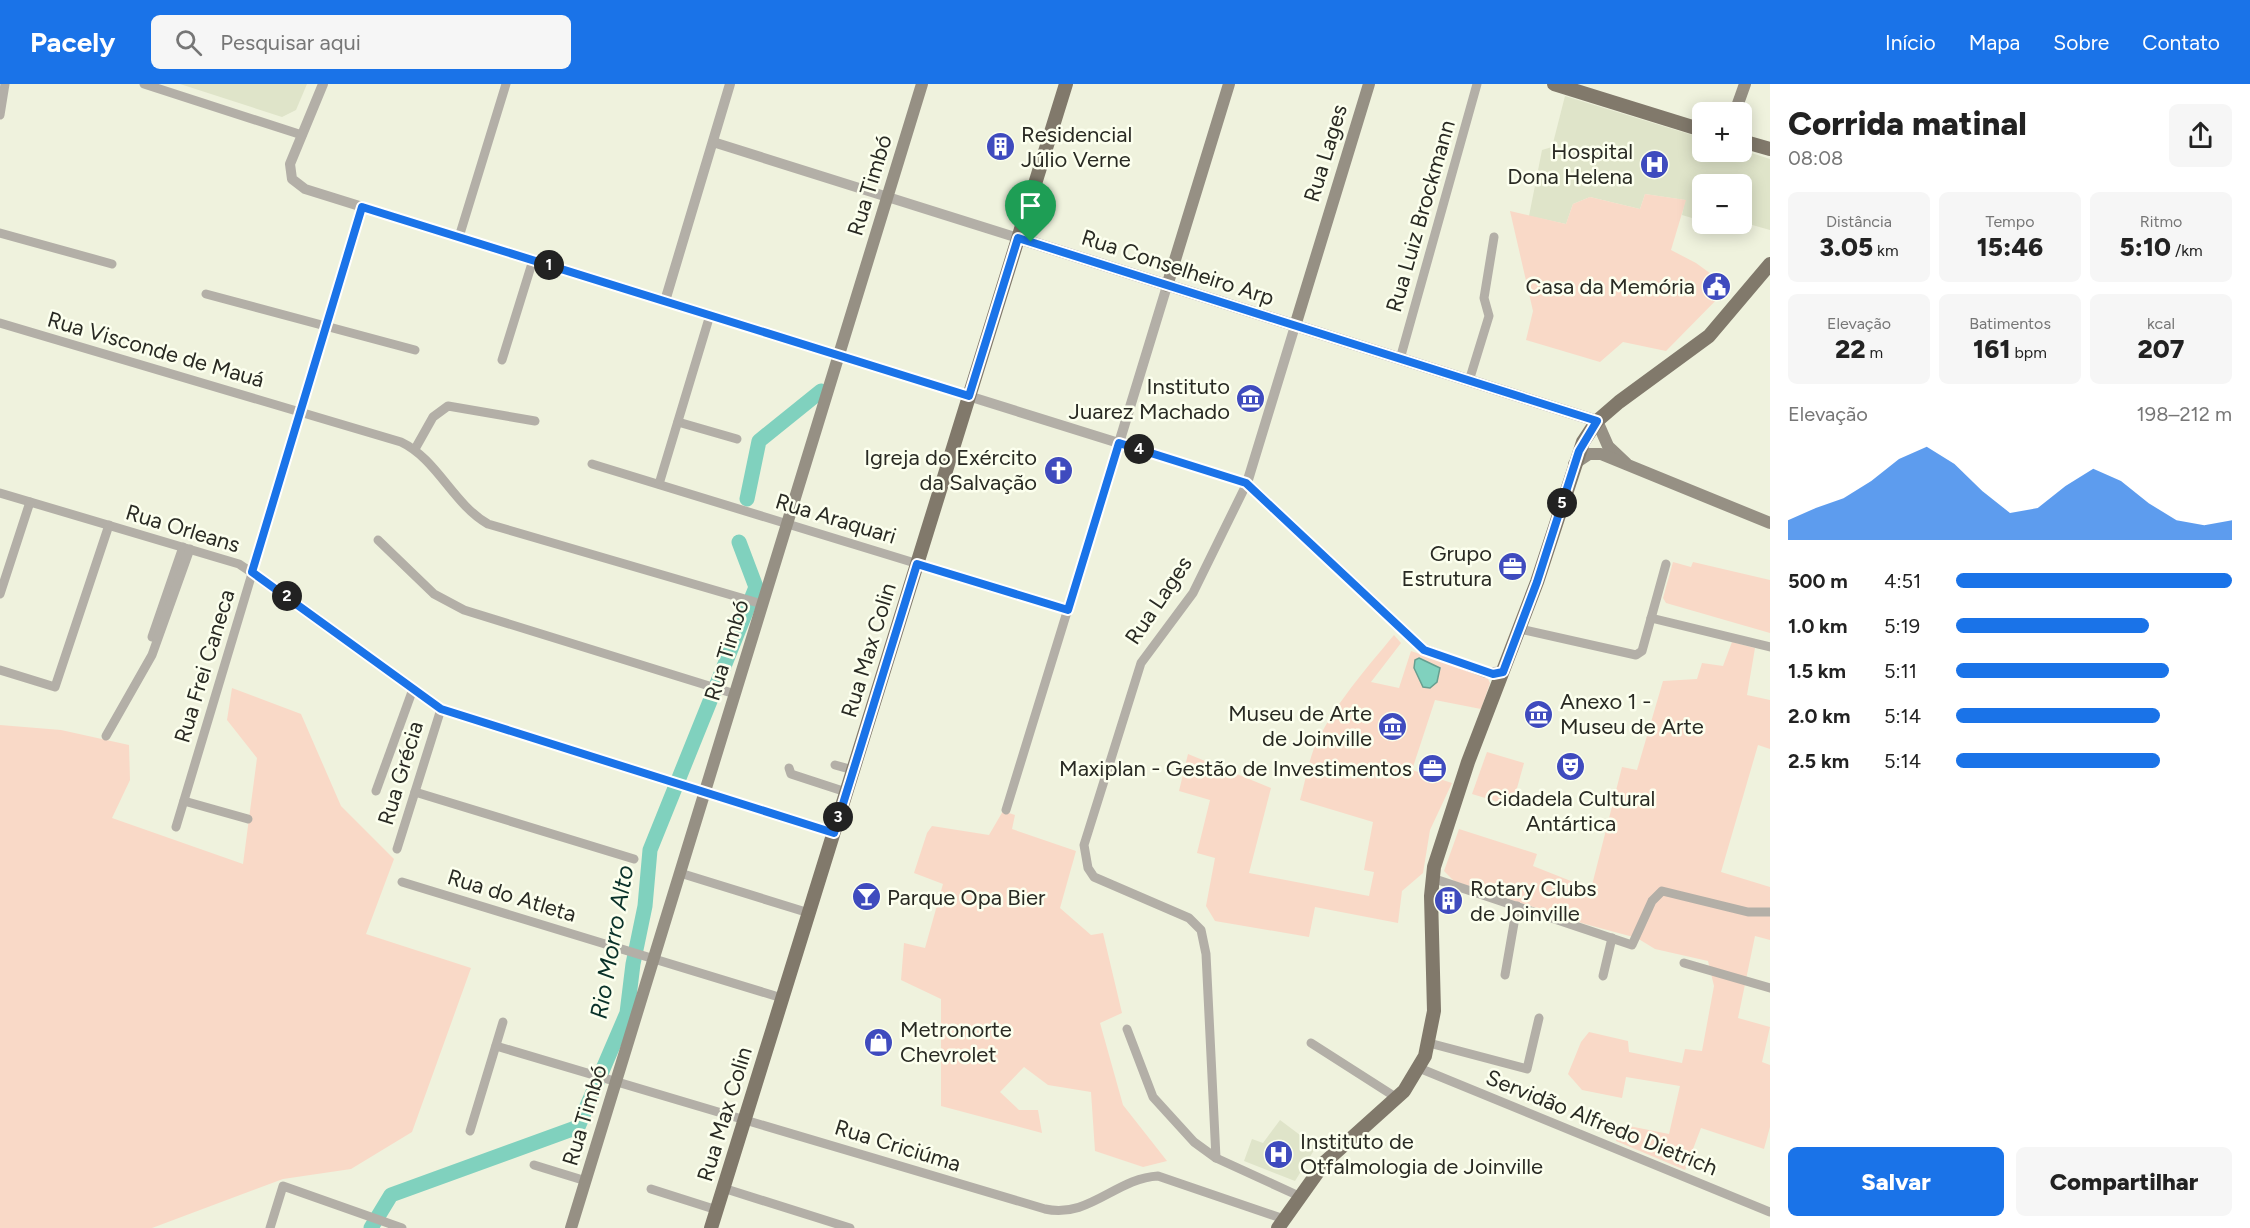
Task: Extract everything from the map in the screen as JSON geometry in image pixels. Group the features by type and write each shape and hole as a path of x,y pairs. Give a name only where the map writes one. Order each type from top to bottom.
{"main road":[{"name":"Rua Timbó","path":"571,1228 586,1181 612,1080 705,792 730,692 787,524 922,84"},
{"name":"Rua Max Colin","path":"711,1228 1066,84"},
{"path":"1167,285 1229,84"},
{"name":"Rua Lages","path":"1295,326 1368,84"},
{"path":"1554,84 1579,88 1692,127"},
{"path":"1739,102 1745,84"},
{"path":"1752,144 1770,149"},
{"name":"Rua Conselheiro Arp","path":"1018,238 1597,421"},
{"path":"1281,1223 1333,1153 1397,1098 1419,1068 1429,1043 1435,999 1432,878 1468,762 1520,629 1583,442 1597,421 1619,402 1709,336 1770,264"},
{"path":"1597,421 1608,446 1626,463"},
{"path":"1574,464 1594,453 1626,463 1770,523"}],"street":[{"path":"0,115 5,84"},
{"path":"144,84 302,135"},
{"path":"323,84 290,164 292,179 304,189 1246,483 1424,650 1486,673 1503,672"},
{"path":"459,237 506,84"},
{"path":"665,302 730,84"},
{"name":"Rua Luiz Brockmann","path":"1400,359 1477,84"},
{"name":"Rua Conselheiro Arp","path":"713,142 1018,238"},
{"name":"Rua Frei Caneca","path":"176,827 362,207"},
{"path":"0,233 112,264"},
{"path":"1469,381 1489,316 1484,298 1494,237"},
{"path":"502,360 533,260"},
{"path":"1006,810 1167,285"},
{"path":"206,294 415,350"},
{"path":"659,484 710,315"},
{"name":"Rua Visconde de Mauá","path":"0,323 390,438 415,449"},
{"name":"Rua Lages","path":"1216,1158 1206,954 1201,930 1189,918 1094,877 1088,868 1084,845 1141,663 1193,593 1246,483 1295,326"},
{"path":"535,421 448,406 433,417 415,449 473,513 488,524 759,603"},
{"path":"678,422 737,439"},
{"name":"Rua Araquari","path":"592,464 1068,610"},
{"name":"Rua Orleans","path":"0,493 224,558 252,572 441,709 834,833"},
{"path":"0,594 30,502"},
{"path":"0,670 55,687 109,525"},
{"path":"378,540 434,594 464,610 730,692"},
{"path":"152,637 187,548"},
{"path":"106,736 152,655 187,548"},
{"path":"1520,629 1636,655 1642,651 1666,564"},
{"path":"1651,618 1770,647"},
{"path":"376,791 413,689"},
{"name":"Rua Grécia","path":"397,849 441,709"},
{"path":"835,765 853,770"},
{"path":"789,768 791,774 846,792"},
{"path":"415,792 634,859"},
{"path":"184,801 248,819"},
{"path":"680,873 809,913"},
{"path":"1432,878 1632,945 1652,901 1662,891 1748,912 1770,912"},
{"name":"Rua do Atleta","path":"402,882 782,998"},
{"path":"1505,975 1517,906"},
{"path":"1603,976 1612,938"},
{"path":"1684,963 1770,988"},
{"path":"1429,1043 1527,1069 1539,1018"},
{"path":"470,1131 504,1022"},
{"path":"1127,1029 1153,1096 1194,1142 1216,1158 1299,1196"},
{"path":"1311,1042 1397,1098"},
{"name":"Rua Criciúma","path":"496,1046 1054,1212 1075,1210 1138,1180 1158,1176 1281,1223"},
{"name":"Servidão Alfredo Dietrich","path":"1419,1068 1770,1212"},
{"path":"534,1165 586,1181"},
{"path":"270,1228 283,1186 402,1228"},
{"path":"723,1188 850,1228"},
{"path":"651,1189 717,1210"}],"shaded area":[{"path":"180,84 307,84 296,110 282,117"},
{"name":"Hospital Dona Helena","path":"1565,96 1692,135 1692,162 1752,162 1752,153 1770,159 1770,230 1752,225 1752,174 1692,174 1692,218 1682,215 1685,200 1645,194 1640,209 1590,197 1573,204 1566,224 1529,216 1542,150 1552,147"},
{"path":"1645,194 1686,200 1671,250 1696,263 1729,287 1666,351 1623,342 1600,362 1526,340 1533,311 1510,211 1566,224 1573,204 1590,197 1640,209"},
{"path":"1673,562 1691,567 1693,562 1770,580 1770,633 1666,603 1663,598"},
{"path":"1394,635 1401,643 1371,682 1399,688 1411,651 1487,677 1490,683 1481,709 1435,700 1412,770 1452,783 1430,830 1423,873 1402,891 1398,923 1315,907 1309,937 1215,921 1206,906 1215,858 1197,853 1210,800 1179,791 1188,754 1271,788 1249,873 1369,896 1374,872 1364,870 1373,822 1300,800 1315,746 1331,716"},
{"path":"1732,642 1755,648 1747,695 1770,700 1770,749 1758,745 1721,872 1770,887 1770,940 1755,936 1738,1018 1770,1027 1762,1062 1770,1065 1770,1127 1764,1149 1701,1128 1685,1170 1616,1141 1619,1124 1669,1134 1680,1086 1626,1077 1622,1098 1582,1090 1568,1074 1581,1042 1589,1032 1628,1041 1629,1052 1682,1063 1685,1049 1702,1051 1714,986 1708,961 1655,949 1637,938 1585,924 1454,881 1444,871 1459,829 1537,854 1533,866 1591,889 1622,767 1637,770 1663,681 1697,679 1702,663 1723,666"},
{"path":"232,688 301,714 341,806 394,859 366,934 471,968 412,1132 351,1169 283,1179 152,1228 0,1228 0,725 61,730 129,745 130,780 112,818 243,864 257,758 227,720"},
{"path":"1487,752 1524,763 1512,806 1472,794"},
{"path":"1003,811 1015,815 1012,829 1076,851 1060,908 1091,935 1103,933 1122,1013 1100,1023 1123,1105 1167,1161 1143,1167 1095,1151 1091,1092 1048,1085 1024,1067 1000,1092 1019,1110 1038,1110 1042,1133 941,1106 941,999 901,980 904,943 925,948 943,884 914,873 927,833 932,826 989,835"},
{"name":"Instituto de Otfalmologia de Joinville","path":"1280,1120 1316,1147 1295,1181 1244,1161 1252,1139 1263,1143"}],"water":[{"path":"1419,658 1440,668 1437,682 1430,688 1423,687 1414,668 1415,660"}],"waterway":[{"name":"Rio Morro Alto","path":"747,499 759,441 821,391"},
{"name":"Rio Morro Alto","path":"371,1228 391,1195 578,1127 627,1013 633,964 645,906 650,850 756,587 739,542"}],"place":[{"name":"Residencial Júlio Verne","path":"1000,147"},
{"name":"Hospital Dona Helena","path":"1654,164"},
{"name":"Casa da Memória","path":"1716,286"},
{"name":"Instituto Juarez Machado","path":"1251,399"},
{"name":"Igreja do Exército da Salvação","path":"1058,470"},
{"name":"Grupo Estrutura","path":"1513,566"},
{"name":"Anexo 1 - Museu de Arte","path":"1539,714"},
{"name":"Museu de Arte de Joinville","path":"1393,726"},
{"name":"Cidadela Cultural Antártica","path":"1571,766"},
{"name":"Maxiplan - Gestão de Investimentos","path":"1433,768"},
{"name":"Parque Opa Bier","path":"866,897"},
{"name":"Rotary Clubs de Joinville","path":"1449,901"},
{"name":"Metronorte Chevrolet","path":"879,1042"},
{"name":"Instituto de Otfalmologia de Joinville","path":"1279,1154"}],"route":[{"path":"362,207 969,396 1018,238 1031,242 1597,421 1583,442 1574,464 1537,582 1503,672 1486,673 1424,650 1246,483 1119,443 1068,610 917,564 834,833 441,709 252,572 362,207"}]}
